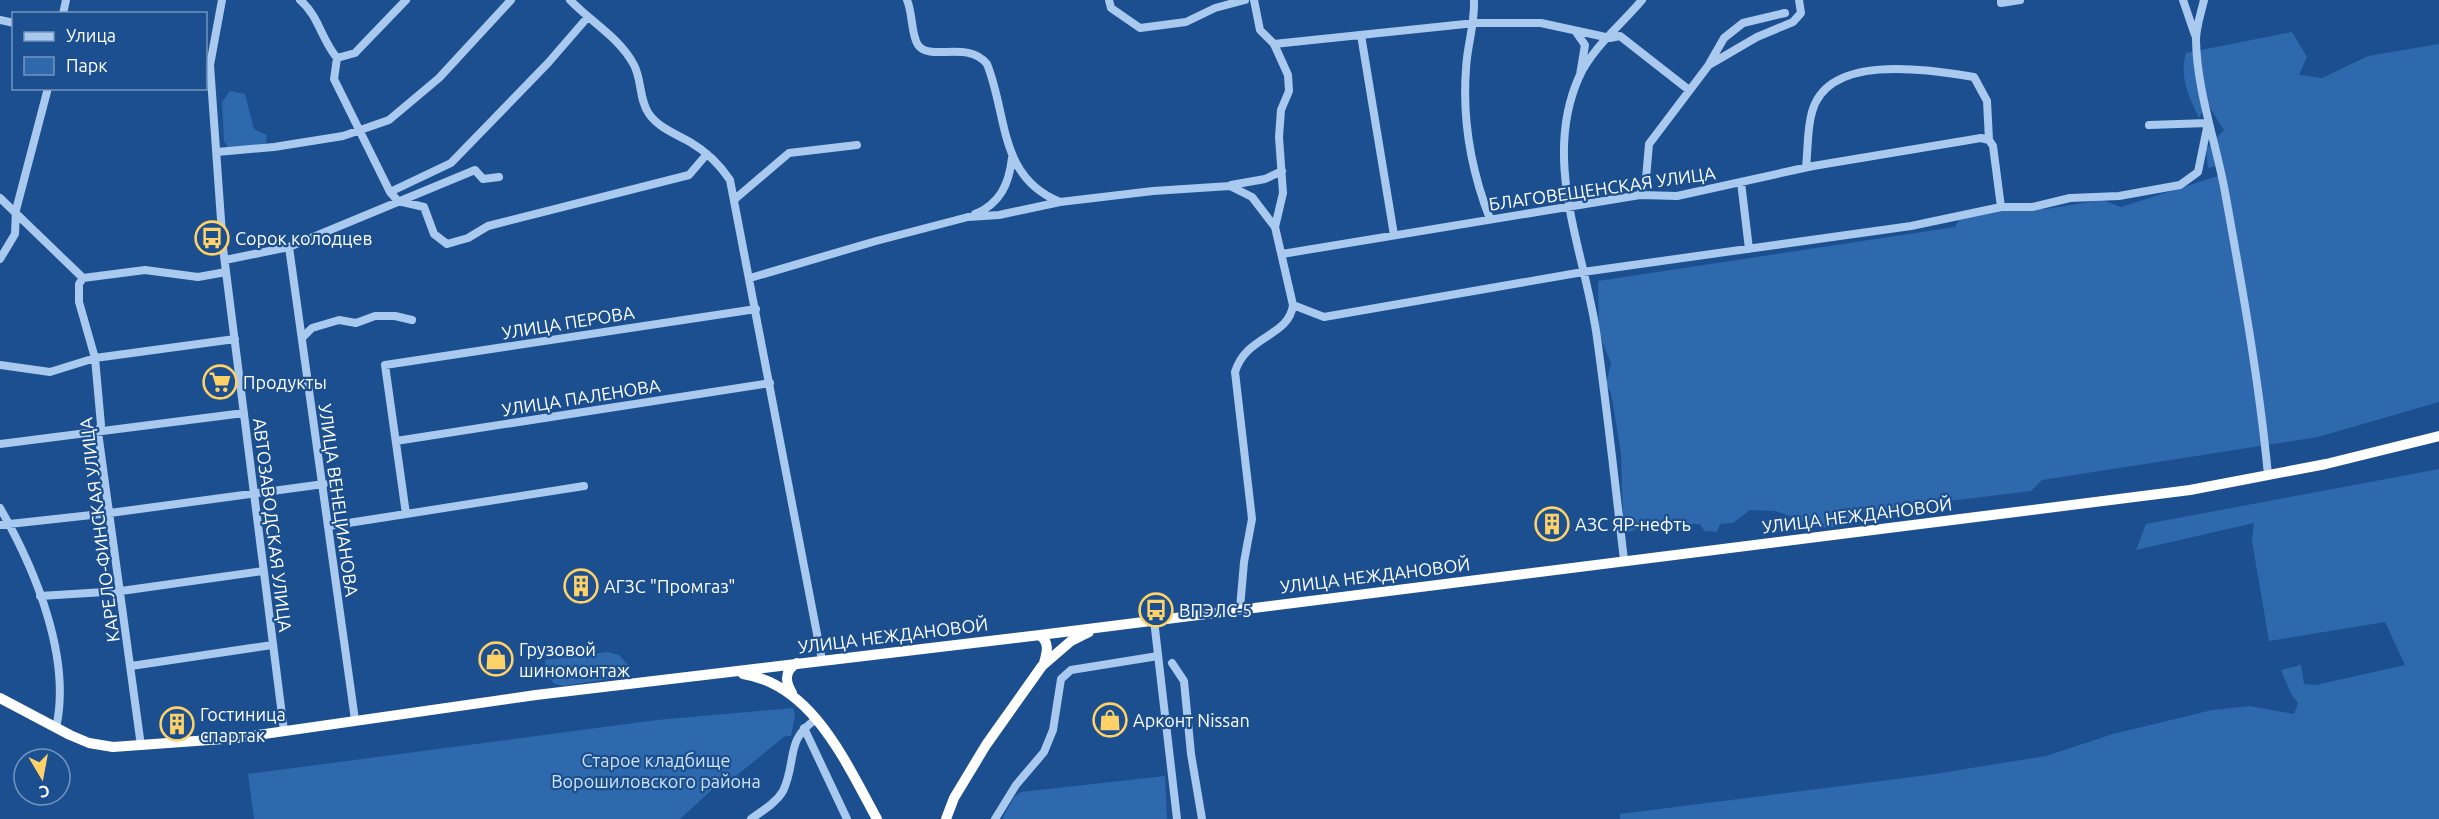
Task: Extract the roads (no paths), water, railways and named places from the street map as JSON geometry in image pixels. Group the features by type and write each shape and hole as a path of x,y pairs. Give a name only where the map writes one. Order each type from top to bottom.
{"highway":[{"name":"УЛИЦА НЕЖДАНОВОЙ","path":"0,698 89,743 113,747 141,747 284,731 536,695 1040,635 2190,490 2326,464 2439,436"},
{"path":"946,819 954,798 986,745 1042,666 1071,641 1104,627"},
{"path":"1040,635 1047,649 1042,666"},
{"path":"798,663 791,667 787,675 787,684 815,720 877,819"},
{"path":"731,672 767,680 793,694"}],"street":[{"name":"АВТОЗАВОДСКАЯ УЛИЦА","path":"222,0 208,65 226,272 284,731"},
{"path":"300,0 314,15 330,49 337,58 334,79 361,129 390,192 398,201 424,207 435,234 447,244 468,238 488,226 689,176 707,154"},
{"path":"337,58 355,53 406,0"},
{"path":"216,152 274,147 343,136 389,120 439,78 511,0"},
{"path":"570,0 588,18 613,37 635,65 648,112 659,125 707,154 721,166 730,180 822,660"},
{"path":"907,0 911,9 916,43 921,49 963,51 975,54 987,64 1012,158 1010,176 996,202 968,217"},
{"path":"1109,0 1111,8 1140,28 1186,22 1215,8 1245,0"},
{"path":"1254,0 1260,30 1274,44 1288,75 1289,91 1281,110 1279,137 1283,193 1275,227"},
{"path":"1474,0 1475,23 1466,65 1463,105 1477,185 1490,219"},
{"path":"1580,76 1642,0"},
{"path":"1708,66 1798,18 1799,0"},
{"path":"2001,0 2001,3 2020,0"},
{"path":"2183,0 2196,39 2208,123 2221,170 2260,390 2268,476"},
{"path":"2196,39 2204,0"},
{"path":"1640,195 1646,179 1649,144 1733,29 1743,24 1785,13"},
{"path":"390,192 451,163 588,18"},
{"path":"1274,44 1475,23 1541,23 1610,38 1620,36 1689,90"},
{"path":"1576,32 1585,45 1565,140 1564,177 1601,366 1624,560"},
{"path":"1361,35 1394,235"},
{"path":"1718,49 1725,55"},
{"path":"1806,167 1812,111 1825,87 1863,71 1916,68 1974,77 1987,101 2001,207"},
{"path":"0,259 15,234 16,210 48,90"},
{"path":"2150,125 2208,123"},
{"path":"1293,304 1324,317 1583,272 1911,226 2001,207 2032,207 2070,198 2119,196 2180,185 2198,172 2208,123"},
{"name":"БЛАГОВЕЩЕНСКАЯ УЛИЦА","path":"1282,254 1640,195 1677,196 1806,167 1981,138 1991,143"},
{"path":"735,199 789,153 857,145"},
{"path":"1012,158 1035,189 1060,202"},
{"path":"225,260 288,247 475,170 483,179 499,177"},
{"path":"750,278 968,217 999,215 1060,202 1153,191 1230,186 1255,181 1282,171"},
{"path":"1252,197 1255,181"},
{"path":"1740,182 1749,249"},
{"path":"1230,186 1252,197 1275,227 1293,304 1292,314 1285,323 1245,351 1235,372 1252,519 1244,562 1240,608"},
{"path":"0,198 16,210 37,236 83,278 145,270 198,277 226,272"},
{"name":"УЛИЦА ВЕНЕЦИАНОВА","path":"288,247 324,484 355,720"},
{"name":"КАРЕЛО-ФИНСКАЯ УЛИЦА","path":"83,278 79,284 79,302 95,358 101,425 98,432 141,747"},
{"name":"УЛИЦА ПЕРОВА","path":"396,441 385,365 756,309"},
{"path":"302,338 312,328 339,320 356,323 375,316 395,316 412,320"},
{"path":"0,365 51,372 95,358 235,339"},
{"name":"УЛИЦА ПАЛЕНОВА","path":"396,441 770,382"},
{"path":"0,444 244,413"},
{"path":"396,441 406,514"},
{"path":"4,524 110,513 324,484"},
{"path":"329,526 584,486"},
{"path":"0,508 4,524 40,596 52,632 61,704 56,728"},
{"path":"40,596 121,591 263,571"},
{"path":"1154,620 1178,819"},
{"path":"131,666 272,645"},
{"path":"995,819 1016,785 1044,752 1053,730 1061,679 1071,670 1158,656"},
{"path":"1172,663 1184,681 1191,754 1202,819"},
{"path":"751,819 775,801 782,791 791,767 792,746 804,728 815,720"},
{"path":"804,728 847,819"}],"place":[{"name":"Сорок колодцев","path":"212,238"},
{"name":"Продукты","path":"220,382"},
{"name":"АЗС ЯР-нефть","path":"1552,524"},
{"name":"АГЗС \"Промгаз\"","path":"581,586"},
{"name":"ВПЭЛС-5","path":"1156,610"},
{"name":"Грузовой шиномонтаж","path":"496,659"},
{"name":"Арконт Nissan","path":"1110,720"},
{"name":"Гостиница спартак","path":"177,724"}],"park label":[{"name":"Старое кладбище Ворошиловского района","path":"656,770"}]}
